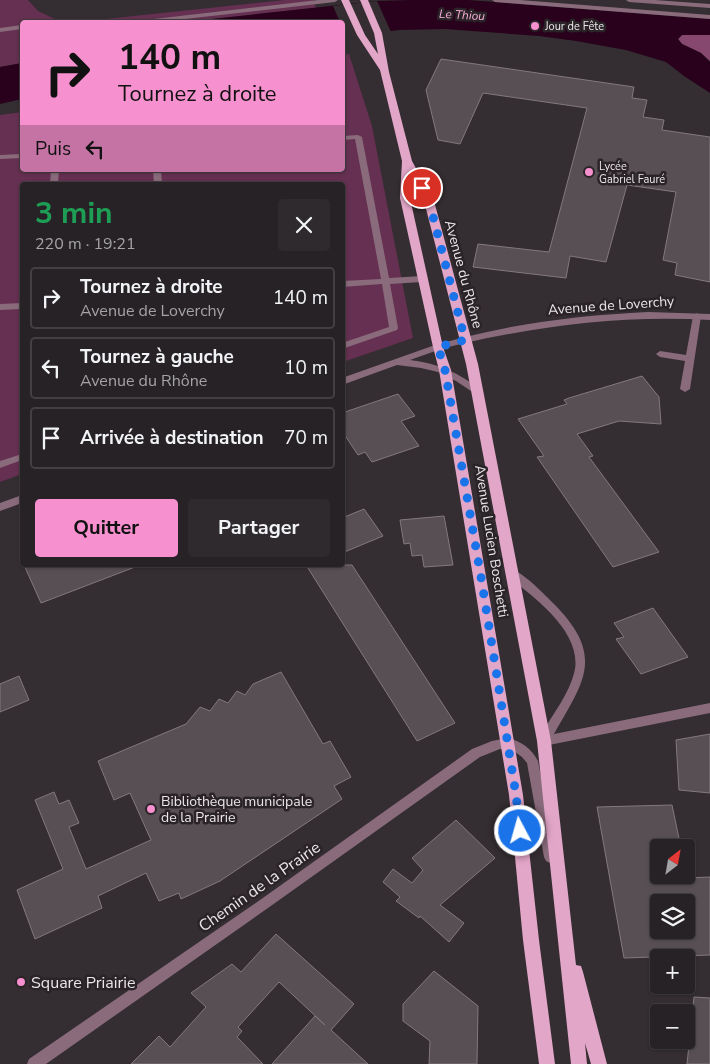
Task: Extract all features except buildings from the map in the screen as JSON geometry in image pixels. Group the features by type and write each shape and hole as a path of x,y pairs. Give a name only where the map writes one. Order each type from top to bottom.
{"main road":[{"name":"Avenue du Rhône","path":"365,1 378,33 385,72 407,162 429,201 465,340"},
{"name":"Avenue du Rhône","path":"346,2 361,35 385,72"},
{"name":"Avenue du Rhône","path":"407,162 405,198 438,347"},
{"name":"Avenue Lucien Boschetti","path":"465,340 477,390 544,741 579,1064"},
{"name":"Avenue Lucien Boschetti","path":"438,347 445,370 516,795 531,940 547,1064"},
{"path":"563,922 599,1064"}],"street":[{"path":"162,20 335,0"},
{"path":"495,0 710,18"},
{"path":"630,0 710,6"},
{"path":"0,30 20,27"},
{"path":"345,138 358,137 394,328 345,345"},
{"path":"0,157 20,156"},
{"path":"345,284 422,279"},
{"path":"0,307 20,306"},
{"path":"685,389 697,316"},
{"name":"Avenue de Loverchy","path":"345,381 438,347 501,331 569,319 710,316"},
{"path":"660,354 690,358"},
{"path":"394,363 409,363 445,370 463,379 477,390"},
{"path":"0,465 20,458"},
{"path":"0,507 20,500"},
{"name":"Avenue Lucien Boschetti","path":"511,573 550,605 576,640 580,655 580,667 574,685 544,741"},
{"path":"544,741 710,708"},
{"name":"Avenue Lucien Boschetti","path":"506,742 525,752 532,761 563,922"},
{"name":"Chemin de la Prairie","path":"34,1064 476,754 492,745 506,742"}],"shaded area":[{"path":"0,0 28,0 38,11 57,20 20,20 20,63 0,67"},
{"path":"285,0 313,0 316,8 203,20 96,20"},
{"path":"682,35 710,35 710,61 701,53 682,44 678,39"},
{"path":"349,54 372,126 413,338 345,361 345,182 20,182 20,475 0,482 0,115 20,112 20,172 345,172 345,55"}],"water":[{"name":"Le Thiou","path":"468,0 710,19 710,35 682,35 678,39 682,44 701,53 710,62 710,93 666,62 626,50 576,41 539,36 445,29 399,30 345,37 345,20 202,20 376,1"},
{"path":"20,63 20,99 0,104 0,67"}],"pier":[{"path":"377,1 391,32 346,37 345,20 339,20 333,6"}],"place":[{"name":"Jour de Fête","path":"535,26"},
{"name":"Lycée Gabriel Fauré","path":"589,172"},
{"name":"Bibliothèque municipale de la Prairie","path":"151,809"},
{"name":"Square Priairie","path":"21,982"}],"route":[{"path":"422,188 429,201 465,340 438,347 445,370 481,577 516,795 520,831"}]}
